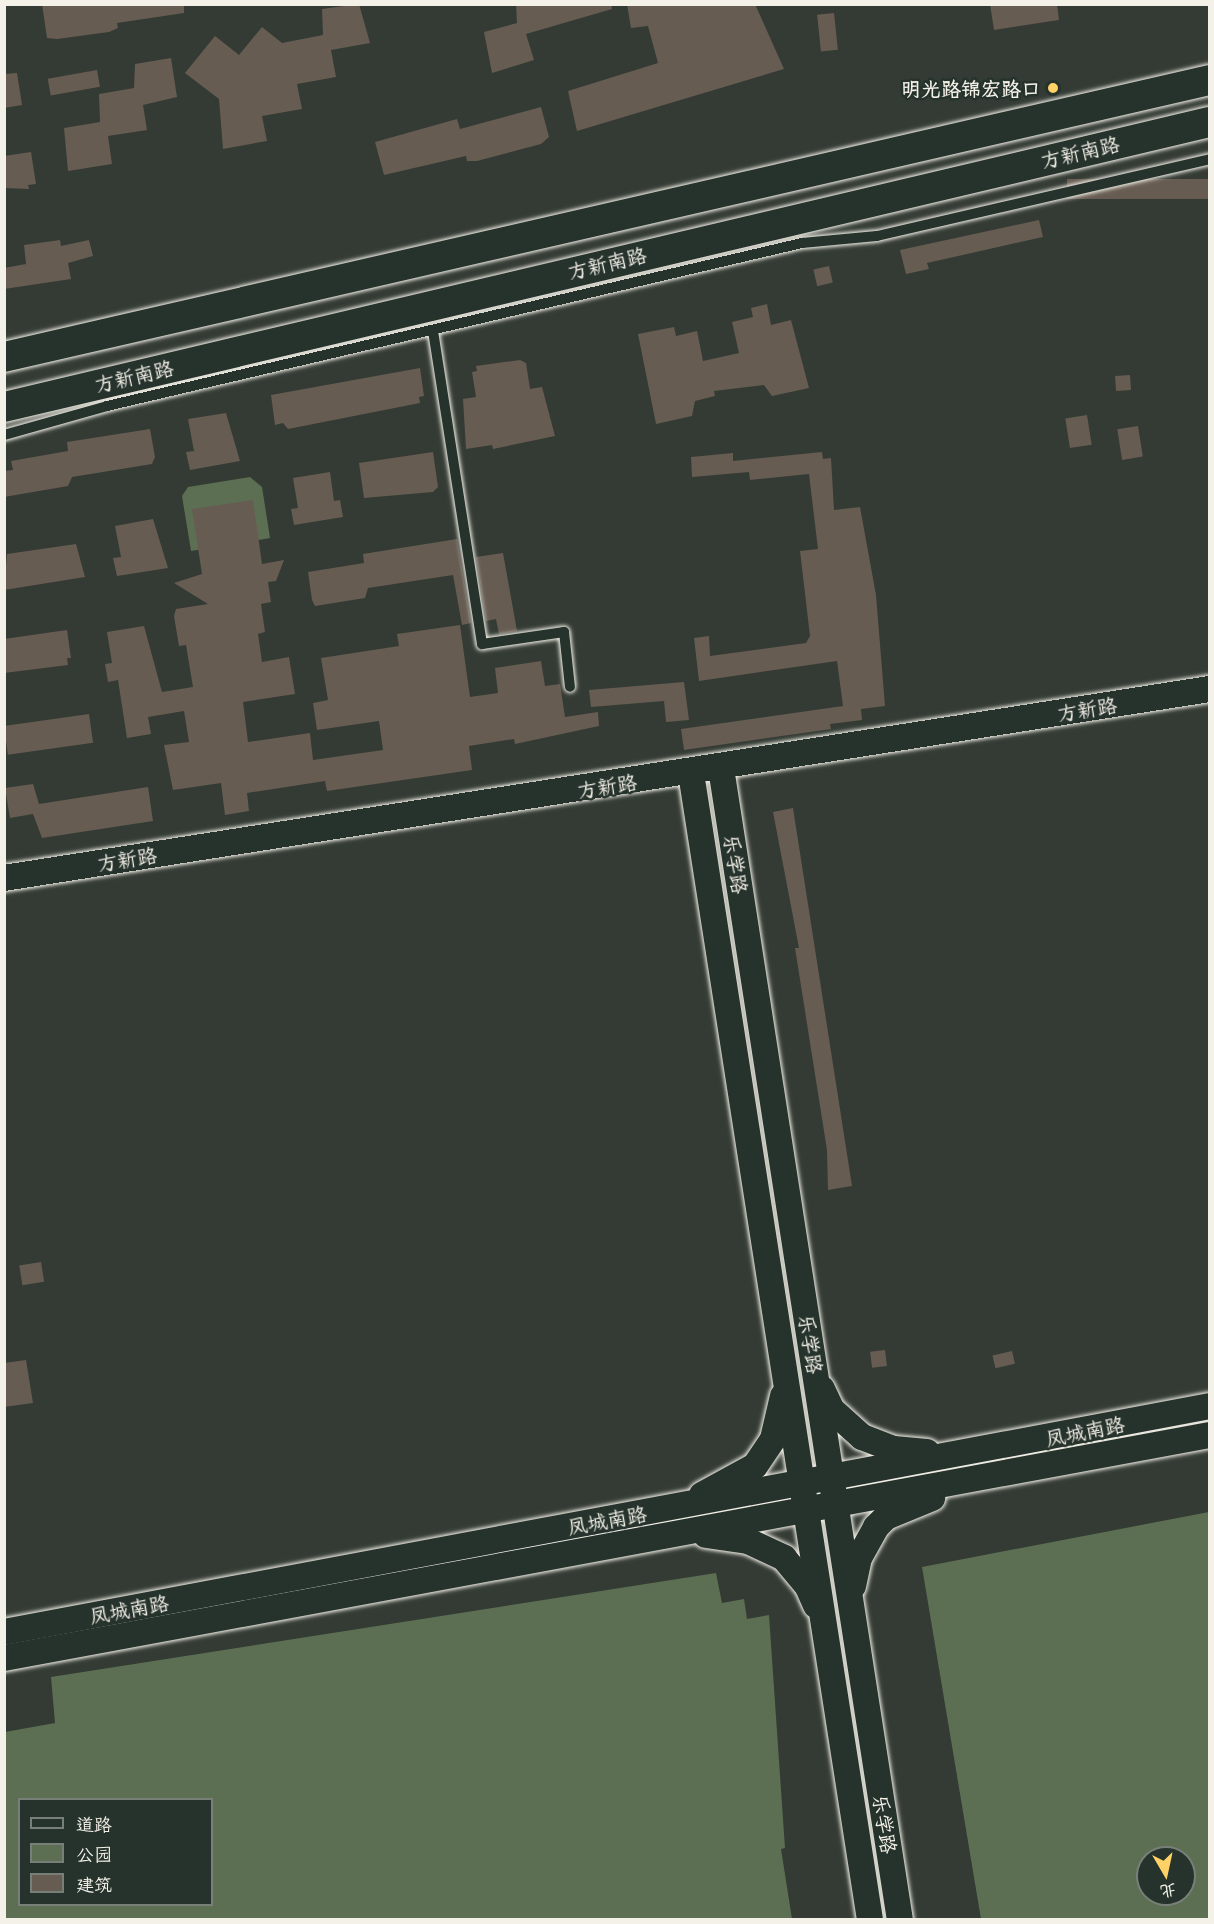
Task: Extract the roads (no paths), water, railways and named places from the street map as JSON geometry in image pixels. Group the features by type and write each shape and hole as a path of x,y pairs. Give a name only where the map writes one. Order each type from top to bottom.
{"main road":[{"path":"4,357 1209,80"},
{"name":"方新南路","path":"4,407 1209,122"}],"street":[{"name":"方新路","path":"4,878 691,773 1209,689"},
{"name":"乐学路","path":"721,768 900,1920"},
{"name":"乐学路","path":"691,773 870,1920"},
{"path":"815,1371 832,1410 862,1437 894,1449 976,1452"},
{"path":"674,1508 755,1466 773,1439 785,1374"},
{"name":"凤城南路","path":"4,1632 976,1452 1209,1406"},
{"name":"凤城南路","path":"4,1658 1209,1435"},
{"path":"854,1619 854,1575 876,1527 886,1517 979,1478"},
{"path":"678,1533 766,1546 796,1570 825,1623"}],"lane":[{"path":"4,435 802,243 877,236 1209,159"},
{"path":"432,331 483,644 564,632 570,687"}],"place":[{"name":"明光路锦宏路口","path":"1053,88"}]}
